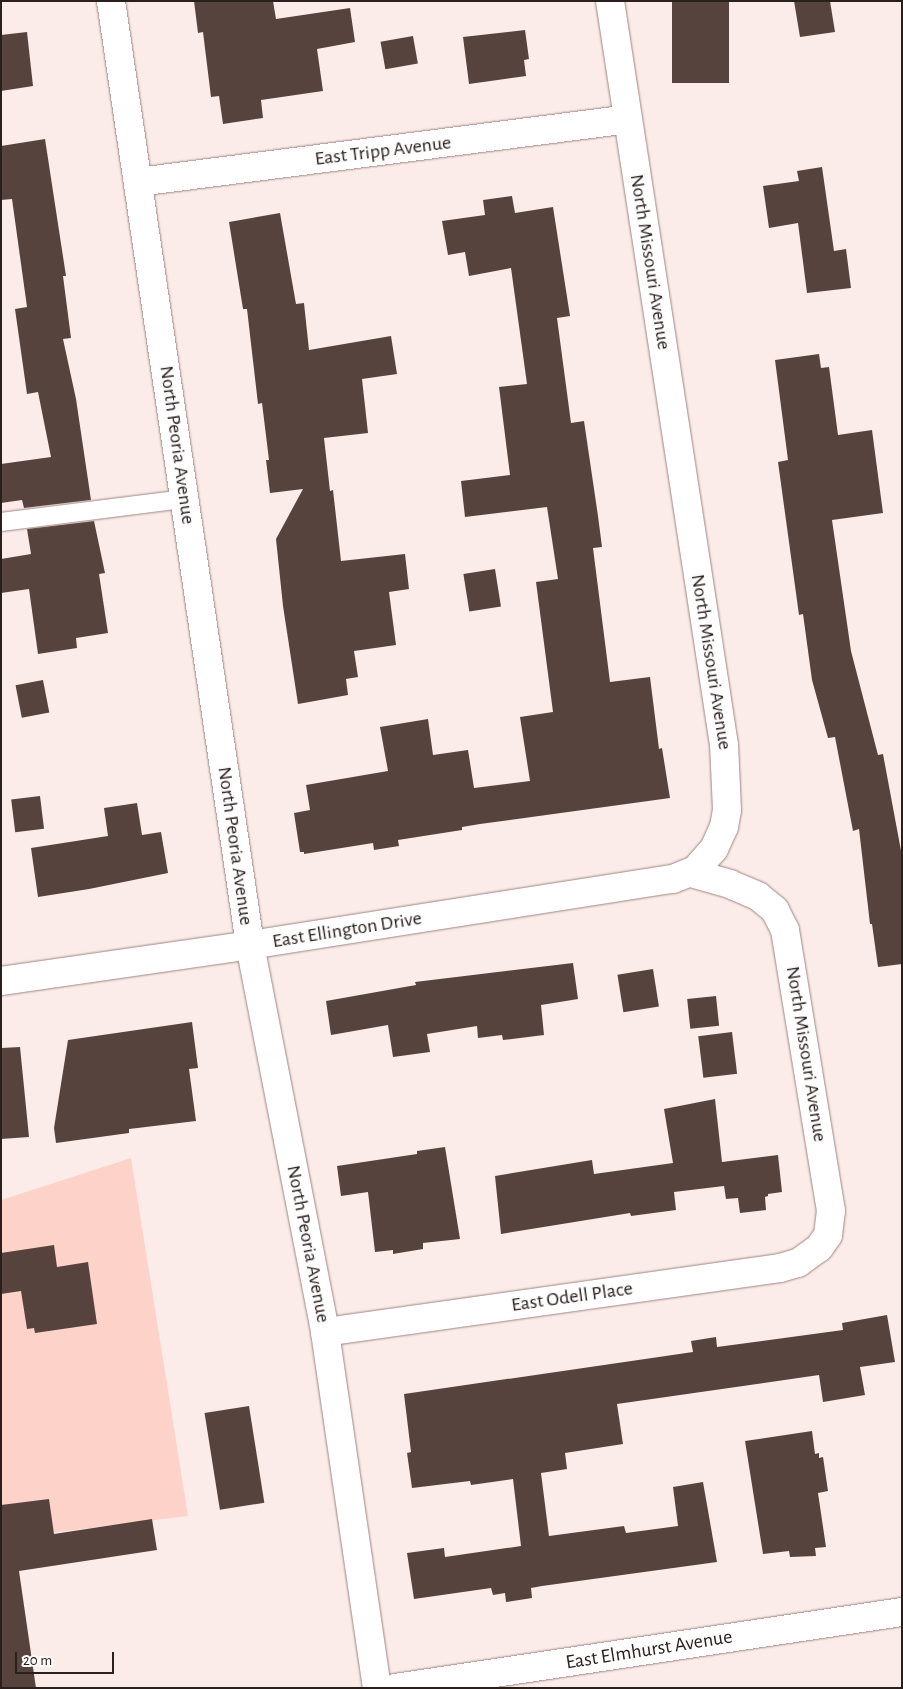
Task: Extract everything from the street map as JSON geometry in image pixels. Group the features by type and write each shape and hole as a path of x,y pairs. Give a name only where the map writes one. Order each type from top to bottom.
{"street":[{"name":"North Peoria Avenue","path":"112,1 250,945 325,1332 377,1688"},
{"name":"North Missouri Avenue","path":"610,1 726,761 727,810 724,827 714,849 691,873 730,884 758,896 775,910 785,930 831,1212 828,1235 815,1251"},
{"name":"East Tripp Avenue","path":"138,182 628,119"},
{"name":"East Ellington Drive","path":"1,981 250,945 673,879 691,873"},
{"name":"East Odell Place","path":"325,1332 780,1268 798,1263 815,1251"},
{"name":"East Elmhurst Avenue","path":"395,1688 902,1612"}],"lane":[{"path":"1,522 184,499"}],"shaded area":[{"path":"131,1158 188,1516 1,1539 1,1200"}],"building":[{"path":"194,1 273,1 276,19 350,8 355,42 317,49 323,91 261,100 263,118 223,124 219,96 211,97 203,32 198,33"},
{"path":"672,1 729,1 729,83 672,83"},
{"path":"794,1 830,1 835,32 800,37"},
{"path":"525,30 529,59 524,60 526,76 469,84 463,37"},
{"path":"27,32 33,86 1,91 1,35"},
{"path":"413,36 418,64 385,69 381,42"},
{"path":"45,139 66,276 63,276 71,338 63,339 76,399 91,500 24,508 22,500 1,503 1,464 51,457 38,392 27,394 15,309 27,307 12,199 1,200 1,146"},
{"path":"822,167 834,251 846,249 851,288 807,293 798,223 769,228 763,186 799,181 797,171"},
{"path":"512,196 515,213 553,207 570,316 557,318 571,423 584,421 598,516 602,547 593,548 610,682 650,677 659,749 662,748 670,798 462,827 462,830 398,840 399,846 374,850 373,843 304,854 304,852 300,852 294,813 310,810 306,785 388,771 380,727 428,719 433,755 468,750 474,788 530,781 520,717 553,712 536,582 558,579 547,507 465,517 461,481 510,475 499,387 527,384 511,268 469,276 465,252 448,255 442,221 485,215 483,200"},
{"path":"280,213 296,304 304,303 309,350 391,336 397,374 362,379 368,433 324,438 330,491 333,490 341,561 405,554 409,589 389,592 396,645 354,651 358,677 346,679 348,695 298,704 283,606 276,539 303,489 270,493 266,460 269,460 262,403 258,404 247,309 243,309 229,222"},
{"path":"819,354 821,368 829,367 838,435 872,430 883,513 832,520 851,651 878,755 883,754 902,856 902,964 878,967 872,924 870,924 859,829 853,831 835,737 828,738 812,680 803,614 799,615 778,462 788,460 775,360"},
{"path":"94,521 105,573 99,574 108,633 76,638 77,648 38,654 29,589 1,593 1,559 31,554 27,529"},
{"path":"495,569 501,607 469,612 463,574"},
{"path":"43,680 49,712 22,718 16,685"},
{"path":"40,796 44,829 15,832 11,800"},
{"path":"137,803 142,835 161,832 168,873 38,897 31,848 108,836 104,808"},
{"path":"573,963 578,999 541,1005 544,1035 503,1040 502,1035 478,1038 477,1026 427,1034 430,1052 393,1057 388,1025 331,1035 326,1001 416,985 415,982"},
{"path":"653,969 659,1007 623,1012 617,975"},
{"path":"716,996 719,1026 690,1029 687,999"},
{"path":"192,1022 198,1068 189,1069 196,1121 129,1129 129,1133 56,1143 54,1128 68,1040"},
{"path":"732,1032 737,1074 703,1078 698,1036"},
{"path":"20,1047 29,1137 1,1139 1,1048"},
{"path":"715,1099 722,1162 778,1155 782,1192 768,1194 765,1197 766,1210 740,1213 738,1198 726,1199 724,1186 674,1192 676,1210 631,1216 630,1213 501,1234 495,1176 592,1160 594,1174 673,1163 664,1109"},
{"path":"445,1147 460,1239 423,1243 423,1249 393,1254 393,1250 375,1252 368,1192 341,1196 337,1166 417,1154 417,1151"},
{"path":"54,1245 57,1267 88,1262 97,1324 35,1333 34,1328 27,1329 21,1291 1,1294 1,1253"},
{"path":"887,1315 895,1362 860,1367 865,1395 823,1402 819,1375 617,1404 623,1444 565,1453 567,1469 541,1473 549,1536 624,1526 626,1533 678,1526 673,1487 703,1482 717,1562 531,1588 532,1598 506,1602 505,1593 493,1595 491,1588 414,1599 407,1553 444,1548 445,1557 521,1546 513,1479 471,1485 470,1481 412,1488 407,1453 411,1452 404,1394 693,1352 691,1341 716,1337 717,1347 843,1330 842,1323"},
{"path":"249,1406 264,1503 220,1510 205,1413"},
{"path":"812,1431 815,1454 819,1453 819,1458 823,1457 828,1491 818,1493 826,1547 815,1548 816,1556 790,1557 789,1551 763,1554 745,1441"},
{"path":"49,1499 54,1534 152,1519 157,1550 19,1571 36,1688 1,1688 1,1505"}]}
